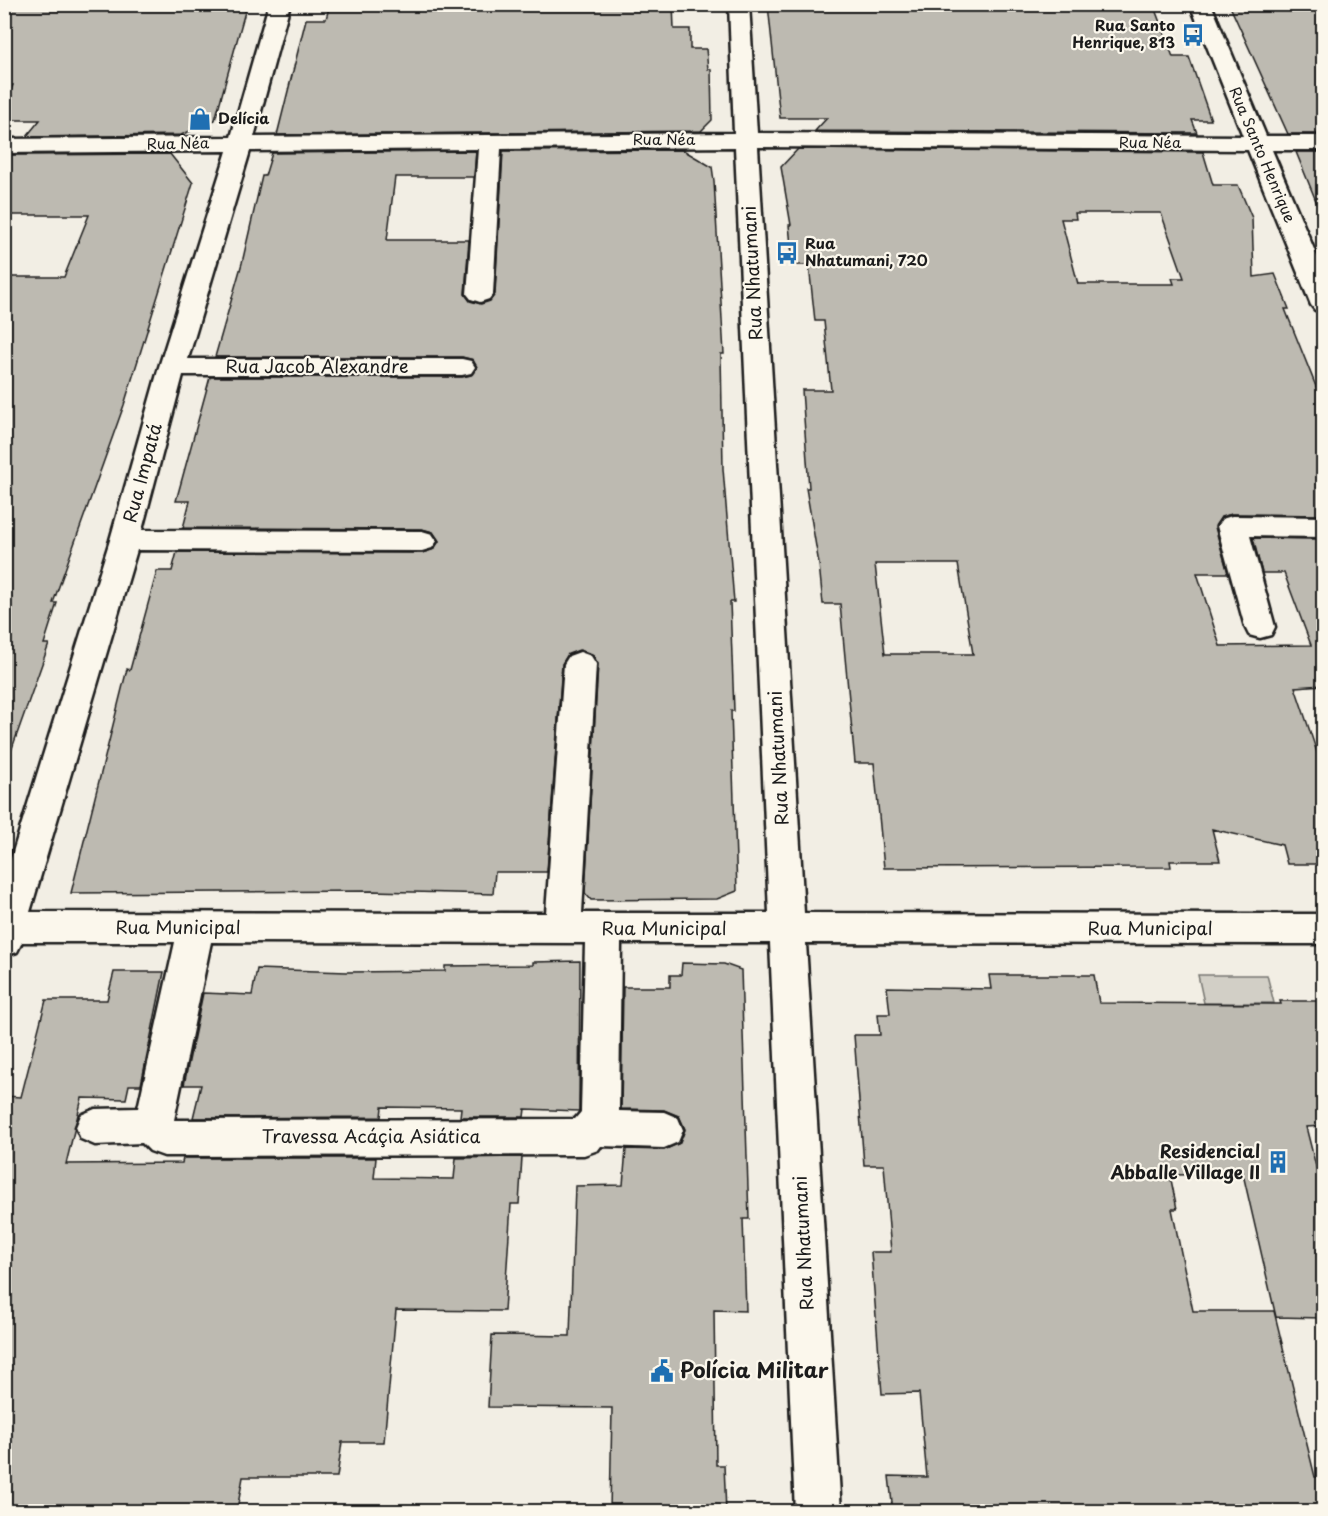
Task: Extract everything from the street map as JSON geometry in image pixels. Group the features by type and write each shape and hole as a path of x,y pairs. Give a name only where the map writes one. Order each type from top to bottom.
{"street":[{"name":"Rua Impatá","path":"6,932 125,540 172,367 280,4"},
{"name":"Rua Nhatumani","path":"739,4 818,1512"},
{"name":"Rua Santo Henrique","path":"1200,4 1323,306"},
{"name":"Rua Néa","path":"4,146 746,140 1323,142"},
{"path":"480,294 490,141"},
{"name":"Rua Jacob Alexandre","path":"172,367 462,367"},
{"path":"1260,627 1232,526 1323,527"},
{"path":"125,540 422,541"},
{"path":"563,929 580,664"},
{"path":"95,1127 154,1125 196,928"},
{"name":"Rua Municipal","path":"6,932 196,928 1323,929"},
{"path":"603,929 600,1113 591,1128 664,1130"},
{"name":"Travessa Acáçia Asiática","path":"154,1125 160,1137 164,1138 584,1137 591,1128"}],"shaded area":[{"path":"1198,975 1267,975 1274,1003 1204,1003"}],"building":[{"path":"4,4 179,4 178,7 246,8 215,120 181,135 26,137 40,120 4,120 4,105 13,85 4,85"},
{"path":"330,4 673,4 674,29 690,29 690,49 706,49 708,69 711,69 712,120 701,131 277,135 306,19 326,19"},
{"path":"970,4 1153,4 1173,57 1189,57 1211,120 1192,120 1197,133 815,131 827,118 780,118 768,5 971,9"},
{"path":"1229,4 1312,4 1315,10 1323,10 1323,134 1288,134"},
{"path":"798,149 1203,152 1213,185 1238,185 1252,218 1254,277 1275,274 1289,309 1285,309 1323,404 1323,515 1232,514 1221,517 1215,527 1228,573 1197,573 1220,646 1311,645 1284,573 1262,573 1253,538 1323,539 1323,685 1295,687 1323,770 1323,864 1287,864 1282,845 1212,829 1220,861 1170,861 1171,867 884,868 874,763 855,763 840,604 823,604 819,564 806,488 809,488 802,390 831,390 824,321 815,321 809,265 793,265 789,225 791,225 781,167","holes":["1075,213 1161,213 1184,278 1172,278 1174,284 1078,284 1061,219 1076,219","875,564 958,564 973,654 885,654"]},
{"path":"683,150 712,167 714,181 724,354 721,354 723,469 734,602 730,602 734,711 731,711 737,891 717,899 591,900 585,893 598,664 592,654 579,650 568,654 562,664 547,872 495,872 493,894 372,891 71,893 127,669 130,670 157,571 172,571 177,552 422,553 434,549 439,541 433,532 422,529 183,528 190,501 176,501 210,377 462,377 471,375 477,368 473,360 462,357 215,357 242,263 262,176 265,176 272,153 476,151 474,177 395,177 387,240 469,240 465,294 470,301 481,304 490,301 495,294 503,151"},
{"path":"1296,152 1323,152 1323,218"},
{"path":"170,154 193,183 124,405 53,603 57,603 44,644 49,644 10,754 4,753 4,277 64,277 89,215 4,215 4,162 10,155"},
{"path":"580,961 579,1111 525,1109 524,1117 460,1117 461,1108 382,1107 381,1117 193,1118 201,1085 184,1085 203,993 252,995 257,969 347,972 445,971 445,966 533,965 533,962"},
{"path":"682,963 724,964 741,970 749,1219 743,1219 746,1311 714,1310 716,1465 724,1465 726,1512 610,1512 612,1408 488,1407 492,1335 570,1336 575,1186 623,1185 626,1149 664,1150 680,1143 685,1129 679,1116 664,1110 621,1109 623,987 670,987 670,975 681,975"},
{"path":"114,972 164,972 141,1085 129,1085 126,1099 82,1098 66,1164 182,1163 183,1158 376,1158 374,1178 454,1179 456,1158 522,1157 519,1204 511,1204 504,1311 396,1310 384,1442 342,1442 337,1477 243,1477 237,1510 230,1509 230,1512 4,1512 4,1096 21,1097 46,1000 107,1000"},
{"path":"989,975 1094,975 1099,1003 1281,1004 1280,1001 1323,1001 1323,1126 1306,1127 1323,1194 1323,1318 1276,1317 1243,1174 1170,1175 1177,1209 1172,1209 1193,1311 1274,1311 1315,1477 1323,1477 1323,1512 893,1512 889,1476 927,1477 919,1393 882,1394 871,1252 891,1252 884,1165 864,1165 854,1035 880,1035 878,1014 890,1014 887,987 991,989"}],"place":[{"name":"Rua Santo Henrique, 813","path":"1193,35"},
{"name":"Delícia","path":"200,119"},
{"name":"Rua Nhatumani, 720","path":"787,253"},
{"name":"Residencial Abballe Village II","path":"1278,1162"},
{"name":"Polícia Militar","path":"662,1371"}]}
